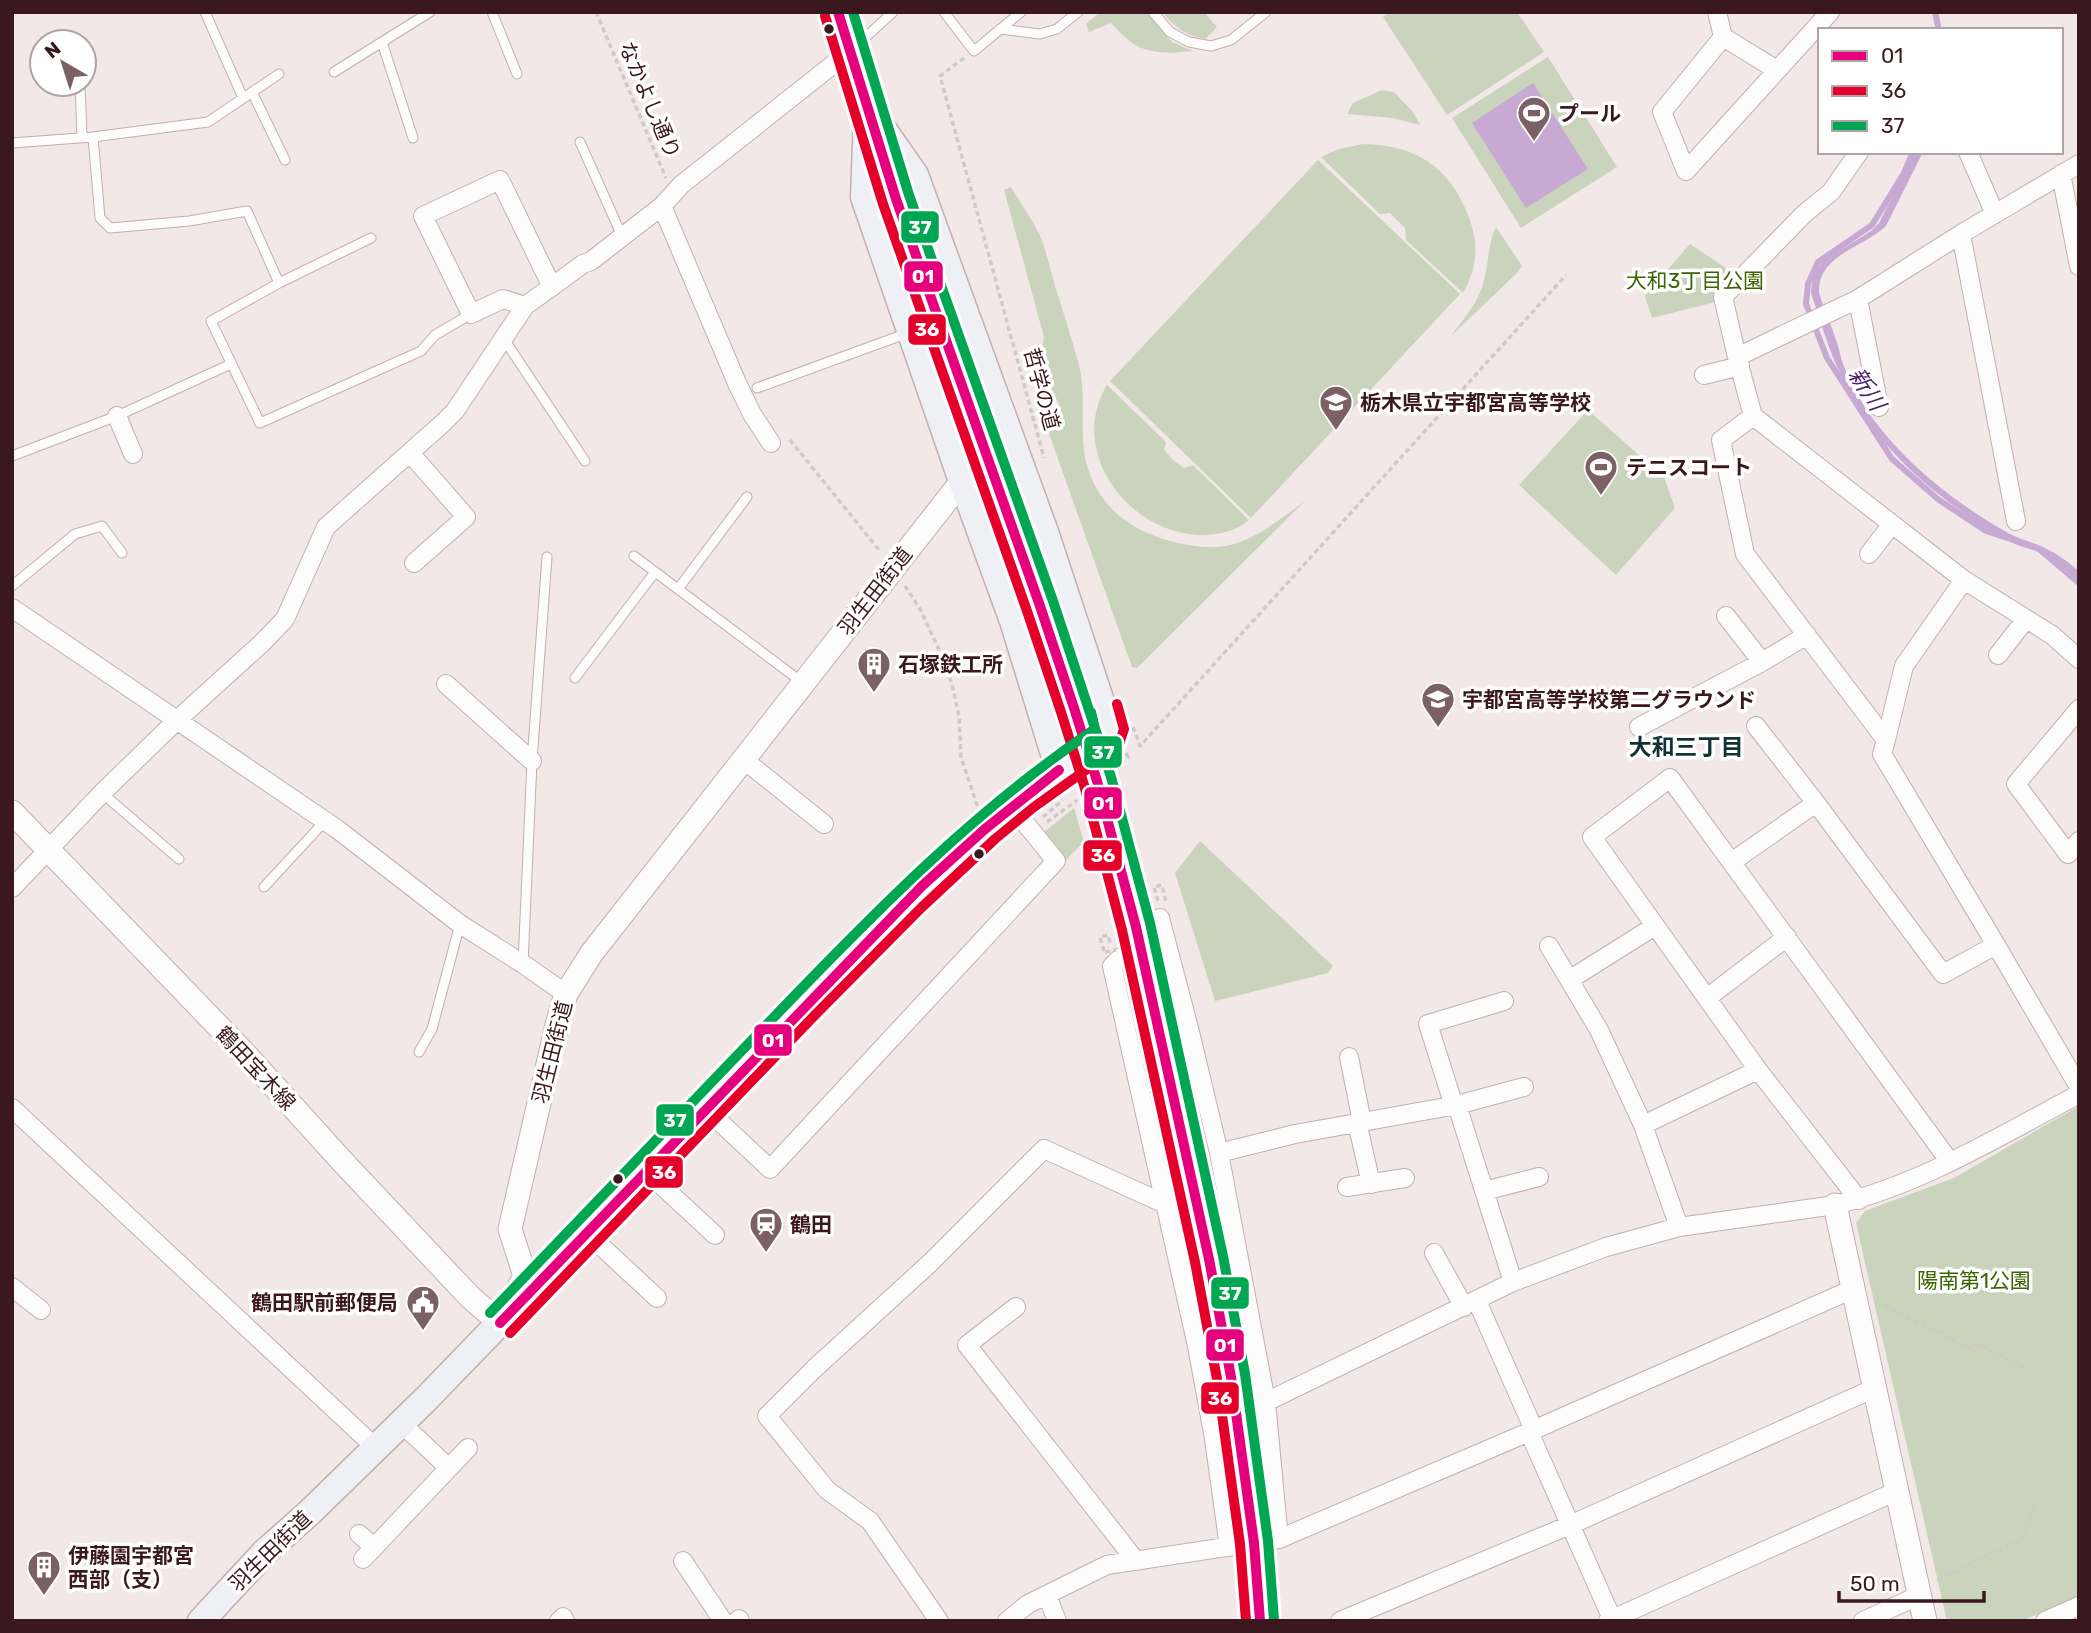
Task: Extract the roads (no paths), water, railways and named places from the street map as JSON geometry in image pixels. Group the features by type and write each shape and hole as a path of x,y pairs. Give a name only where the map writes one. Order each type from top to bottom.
{"main road":[{"path":"838,12 896,199 1040,606 1097,781 1136,926 1209,1259 1231,1377 1254,1543 1260,1621"},
{"path":"500,1323 922,886 959,851 1063,767 864,197 867,106"},
{"path":"867,106 915,175 1079,630 1110,729 1104,740"},
{"name":"羽生田街道","path":"201,1621 264,1553 376,1448 500,1323"}],"street":[{"path":"1717,12 1723,37 1777,70"},
{"path":"1723,37 1662,112 1686,171 1830,12"},
{"path":"12,888 102,793 285,619 326,527 455,411 525,306 591,261 850,51"},
{"path":"1858,154 1831,192 1805,213 1723,297 1753,416 1964,580 2052,635 2079,659"},
{"path":"1969,154 1995,214"},
{"path":"1704,375 1738,361 1858,299 2079,164"},
{"path":"2061,174 2079,266"},
{"path":"525,306 503,299 471,314 423,216 500,180 552,287"},
{"path":"667,200 737,383 752,414 771,443"},
{"path":"1961,234 2016,522"},
{"path":"1858,299 1879,407"},
{"path":"117,416 133,454"},
{"path":"1753,416 1721,440 1745,554 1886,740"},
{"path":"410,453 466,517 414,563"},
{"name":"羽生田街道","path":"500,1323 525,1276 510,1229 566,994 591,954 962,481"},
{"path":"1869,554 1892,524"},
{"path":"1964,580 1905,666 1882,754 2079,1087"},
{"path":"12,608 325,821 460,924 566,994"},
{"path":"1726,617 1762,662"},
{"path":"1998,655 2026,619"},
{"path":"1639,727 1807,635"},
{"path":"446,684 532,761"},
{"path":"2079,709 2016,784 2068,854 2079,841"},
{"path":"1756,726 1943,974 1996,945"},
{"path":"743,759 824,824"},
{"path":"1858,1200 1758,1070 1592,837 1670,778 1950,1162"},
{"path":"1733,861 1816,803"},
{"path":"706,1109 770,1169 1056,861 1012,807"},
{"name":"鶴田宝木線","path":"12,812 246,1055 470,1297 500,1323"},
{"path":"1154,925 1160,918 1219,1153 1266,1402 1254,1543"},
{"path":"1569,980 1656,926"},
{"path":"1707,998 1787,937"},
{"path":"1549,946 1599,1030 1643,1125 1679,1227"},
{"path":"1113,951 1112,966 1197,1346 1214,1439 1254,1543"},
{"path":"1504,1001 1428,1024 1513,1282"},
{"path":"1349,1057 1371,1184"},
{"path":"1643,1125 1758,1070"},
{"path":"1219,1153 1296,1134 1455,1105 1524,1087"},
{"path":"1266,1402 1513,1282 1606,1247 1679,1227 1835,1206 1858,1200 1950,1162 2079,1094"},
{"path":"12,1108 376,1448"},
{"path":"939,1621 870,1521 827,1490 767,1416 814,1369 930,1263 1044,1149 1165,1203"},
{"path":"647,1172 715,1235"},
{"path":"1484,1191 1539,1177"},
{"path":"1348,1187 1405,1178"},
{"path":"1835,1206 1925,1621"},
{"path":"587,1233 657,1298"},
{"path":"1434,1253 1470,1304 1531,1431 1611,1620 1897,1490"},
{"path":"12,1287 41,1310"},
{"path":"1007,1621 1028,1604 1107,1566 1254,1543 1531,1431 1853,1289"},
{"path":"1016,1307 967,1345 1136,1561"},
{"path":"1340,1621 1570,1525 1875,1388"},
{"path":"401,1423 449,1468"},
{"path":"359,1534 369,1553 468,1448"},
{"path":"683,1562 723,1621"},
{"path":"1863,1621 1919,1592"},
{"path":"1047,1595 1057,1621"},
{"path":"2045,1621 2079,1606"},
{"path":"559,1621 563,1617 565,1621"}],"lane":[{"path":"205,12 247,95 285,160"},
{"path":"334,72 430,12"},
{"path":"492,12 517,74"},
{"path":"850,51 893,12"},
{"path":"944,12 974,51 1021,12"},
{"path":"1000,29 1040,34 1056,29 1078,12"},
{"path":"1153,12 1170,32 1189,42 1211,46 1231,40 1266,12"},
{"path":"382,42 413,138"},
{"path":"12,143 208,122 279,74"},
{"path":"81,98 82,137"},
{"path":"93,136 100,218 110,228 189,221 247,211 279,283"},
{"path":"580,142 622,236"},
{"path":"371,238 279,283 211,321 260,423 421,351 435,335 471,314"},
{"path":"757,388 910,332"},
{"path":"504,339 585,461"},
{"path":"12,456 117,416 231,364"},
{"path":"678,589 747,497"},
{"path":"12,586 75,534 102,526 122,553"},
{"path":"634,556 803,683"},
{"path":"523,964 532,761 547,557"},
{"path":"575,678 655,572"},
{"path":"102,793 179,859"},
{"path":"264,887 325,821"},
{"path":"419,1052 432,1029 460,924"}],"waterway":[{"name":"新川","path":"1935,12 1939,28"},
{"name":"新川","path":"1912,154 1904,173 1872,225 1818,262 1808,284 1806,304 1827,358 1892,459 1939,500 1986,531 2007,538"},
{"name":"新川","path":"2040,550 2079,583"}],"place":[{"name":"プール","path":"1534,143"},
{"name":"栃木県立宇都宮高等学校","path":"1336,432"},
{"name":"テニスコート","path":"1601,497"},
{"name":"石塚鉄工所","path":"874,694"},
{"name":"宇都宮高等学校第二グラウンド","path":"1438,729"},
{"name":"鶴田","path":"766,1254"},
{"name":"鶴田駅前郵便局","path":"423,1332"},
{"name":"伊藤園宇都宮 西部（支）","path":"44,1597"}],"district":[{"name":"大和三丁目","path":"1686,747"}],"park label":[{"name":"大和3丁目公園","path":"1695,280"},
{"name":"陽南第1公園","path":"1974,1280"}]}
